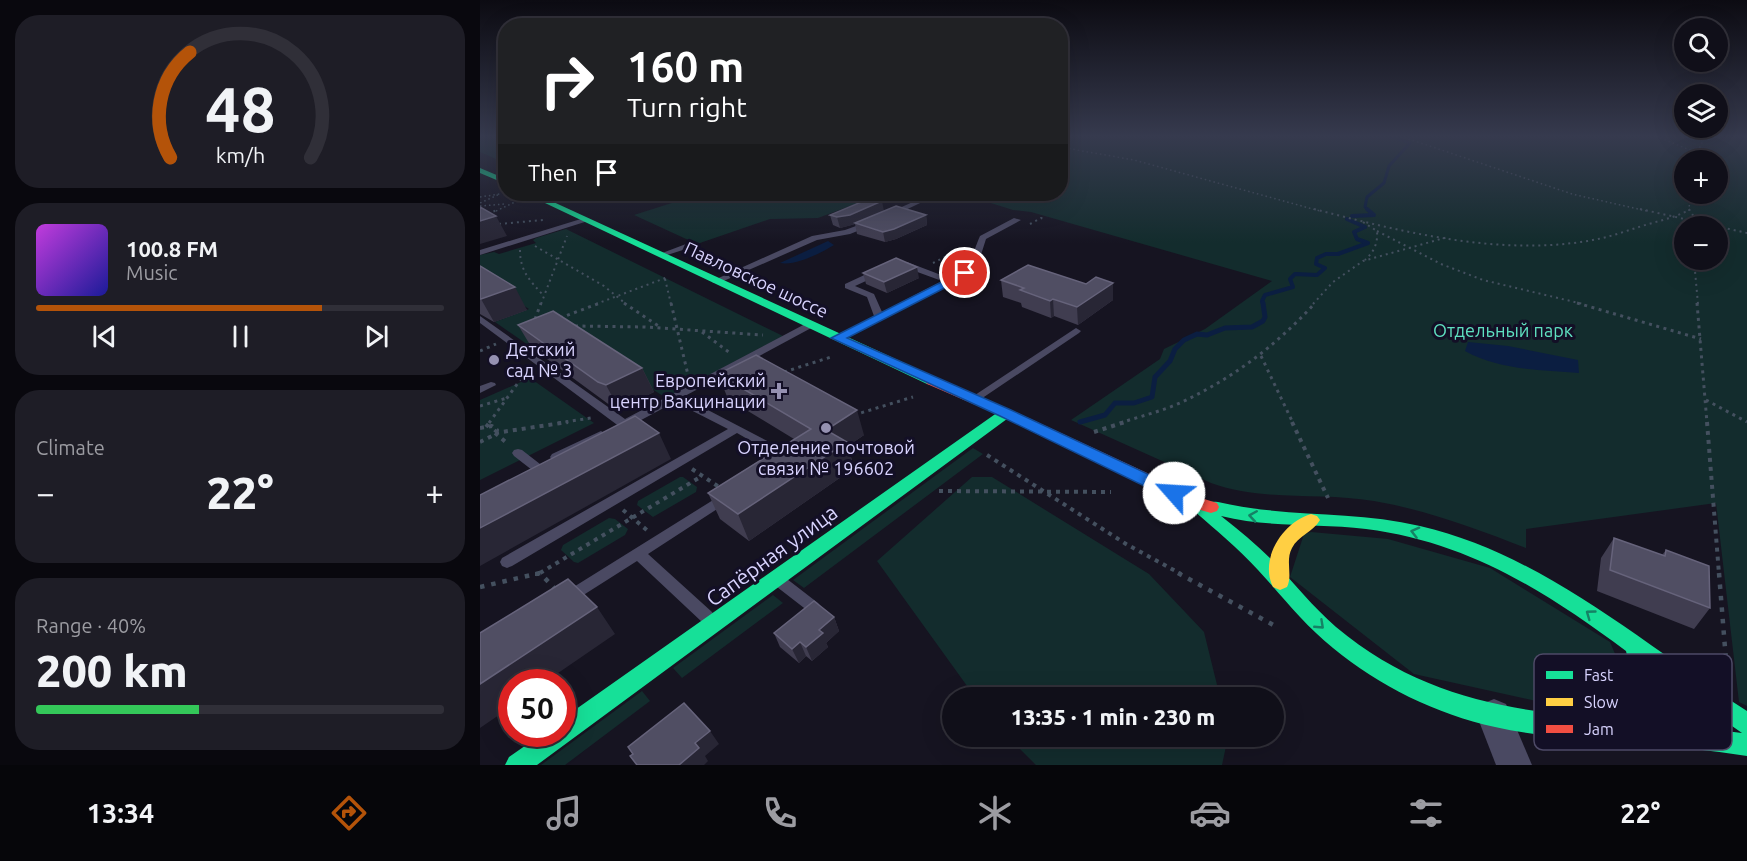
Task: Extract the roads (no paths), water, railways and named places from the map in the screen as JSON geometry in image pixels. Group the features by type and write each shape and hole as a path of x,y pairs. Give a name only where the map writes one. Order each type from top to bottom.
{"main road":[{"name":"Павловское шоссе","path":"545,201 1196,503 1253,517 1378,524 1407,530 1493,557 1535,579 1584,610 1636,649"},
{"name":"Сапёрная улица","path":"576,723 1006,413"},
{"name":"Павловское шоссе","path":"1196,503 1236,538 1325,629 1363,658 1453,703 1494,716 1534,722"},
{"path":"1280,582 1277,561 1281,545 1292,533 1311,520"},
{"path":"1636,649 1643,654"},
{"path":"1636,649 1638,654"},
{"path":"1732,715 1747,724"},
{"path":"1732,742 1747,745"},
{"name":"Сапёрная улица","path":"518,765 543,747"}],"street":[{"path":"1494,716 1514,765"}],"lane":[{"path":"885,216 920,201"},
{"path":"480,253 587,220"},
{"path":"716,281 816,238 847,232 875,220"},
{"path":"837,338 972,268 983,238 1017,220"},
{"path":"661,255 686,246"},
{"path":"879,316 871,296 848,286 900,262 949,281"},
{"path":"480,319 624,424"},
{"path":"518,453 531,470 624,424 810,325"},
{"path":"974,399 1076,331"},
{"path":"480,390 491,385"},
{"path":"674,397 736,429 751,434 789,457 771,469"},
{"path":"507,562 736,429"},
{"path":"557,600 638,553 732,493"},
{"path":"638,553 714,623"},
{"path":"777,579 813,608"}],"water":[{"path":"828,241 834,245 815,255 793,263 780,263"},
{"path":"1468,342 1508,346 1578,360 1579,373 1506,366 1465,351"}],"waterway":[{"path":"1367,209 1365,207 1367,197 1384,183 1387,172"},
{"path":"1352,216 1374,215 1367,209"},
{"path":"1263,304 1265,295 1293,287 1290,279 1295,274 1317,275 1325,268 1316,264 1317,258 1326,254 1338,254 1368,243 1357,239 1354,232 1365,227 1347,219"},
{"path":"1080,422 1105,415 1115,403 1134,403 1152,397 1155,377 1170,361 1175,349 1184,340 1197,334 1207,335 1225,328 1252,327 1263,321 1265,317 1263,303"}],"place":[{"name":"Детский сад № 3","path":"494,360"},
{"name":"Европейский центр Вакцинации","path":"779,391"},
{"name":"Отделение почтовой связи № 196602","path":"826,428"}],"park label":[{"name":"Отдельный парк","path":"1503,331"}]}
